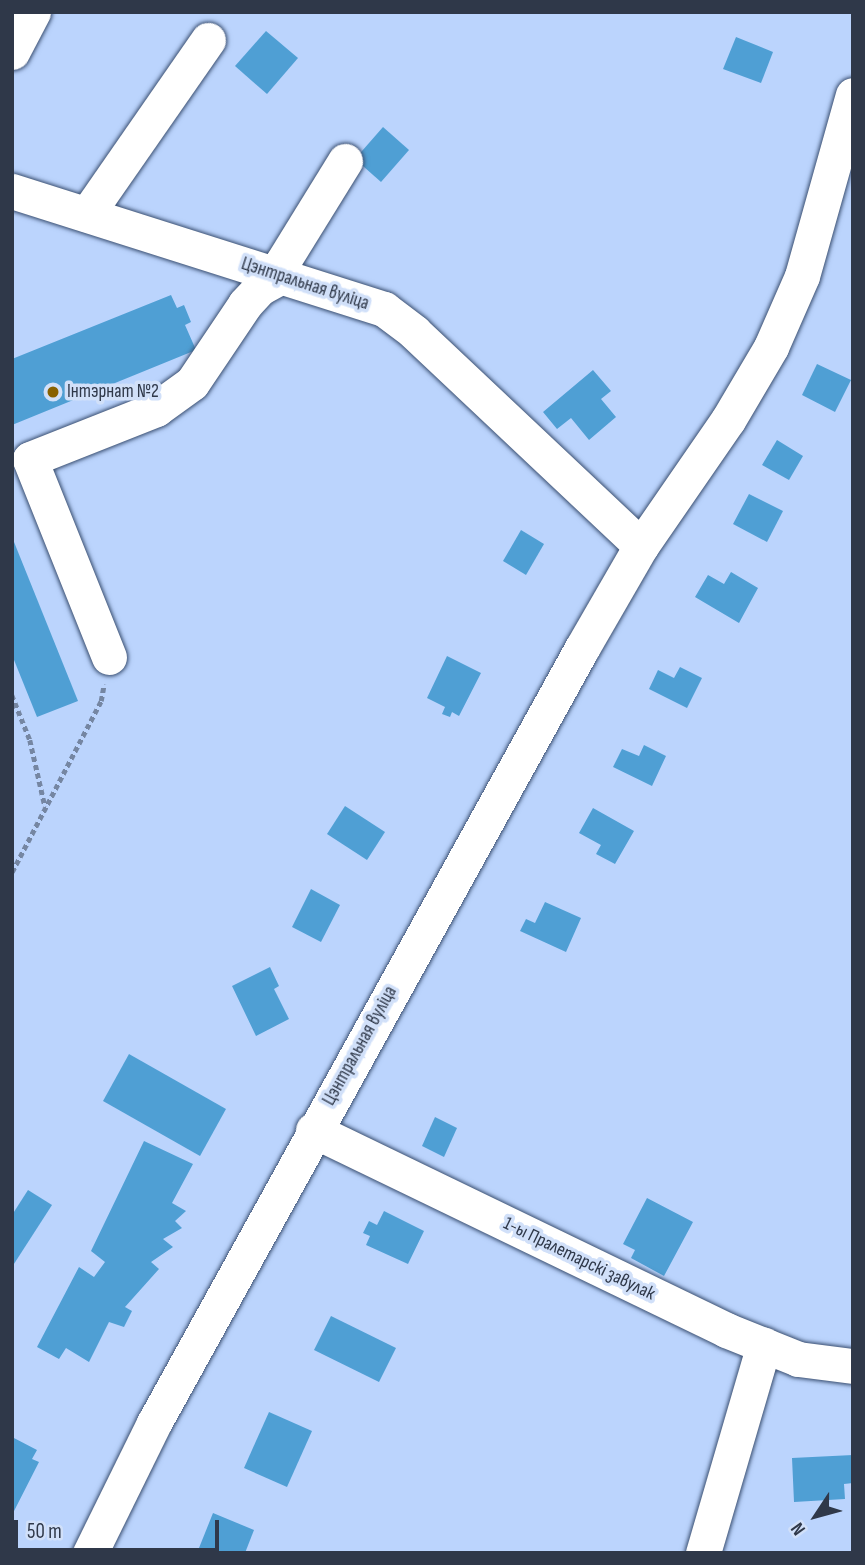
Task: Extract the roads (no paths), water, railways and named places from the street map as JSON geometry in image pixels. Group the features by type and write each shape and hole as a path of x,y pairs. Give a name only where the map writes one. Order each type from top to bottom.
{"street":[{"path":"12,52 33,12"},
{"path":"87,214 208,40"},
{"name":"Цэнтральная вуліца","path":"90,1553 154,1423 313,1130 582,648 642,547 728,420 771,347 802,276 853,95"},
{"path":"109,657 30,459 156,409 192,383 245,304 260,288 282,276 282,263 345,161"},
{"name":"Цэнтральная вуліца","path":"12,191 384,309 430,347 642,547"},
{"name":"1-ы Пралетарскі завулак","path":"313,1130 726,1330 798,1359 853,1366"},
{"path":"703,1553 764,1345"}],"place":[{"name":"Інтэрнат №2","path":"53,392"}]}
